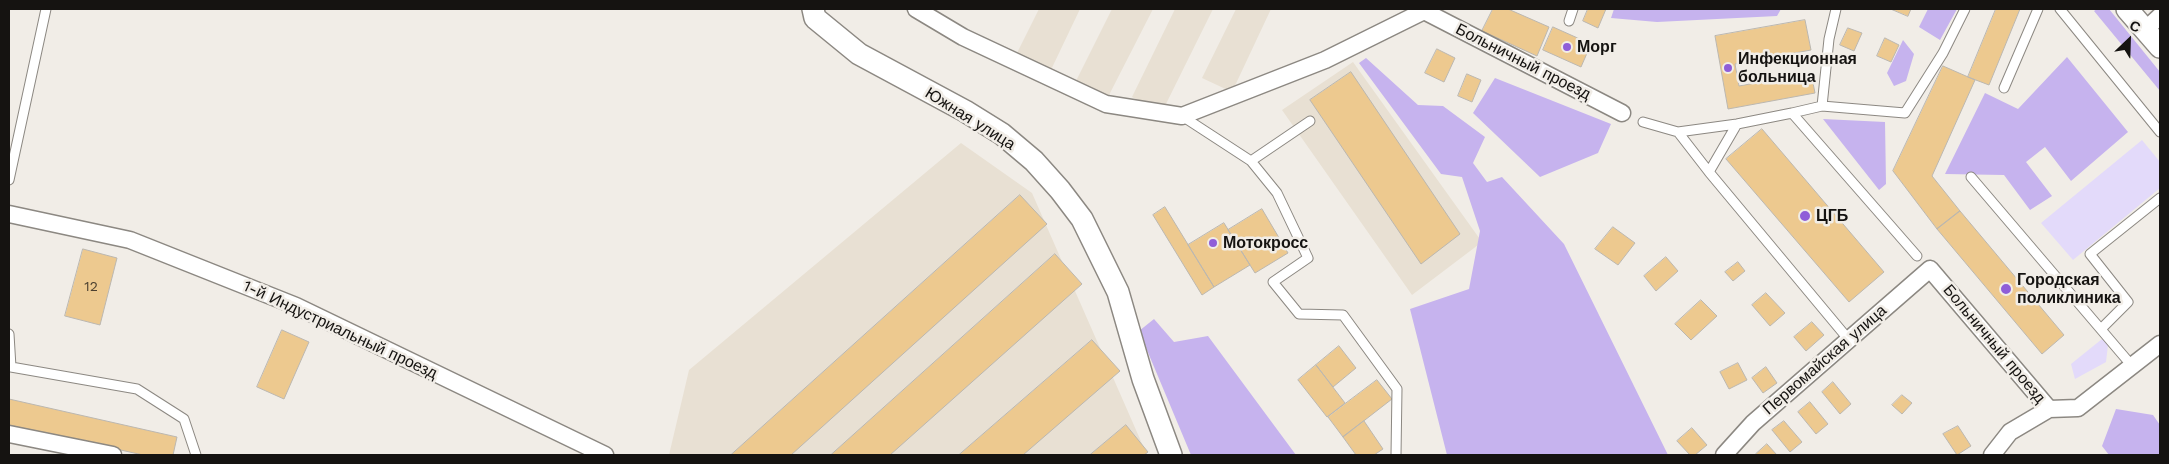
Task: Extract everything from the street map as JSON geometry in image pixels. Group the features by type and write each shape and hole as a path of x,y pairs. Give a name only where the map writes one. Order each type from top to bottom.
{"street":[{"name":"Южная улица","path":"812,9 815,18 858,54 965,111 1002,134 1034,161 1060,190 1082,219 1118,292 1143,379 1171,455"},
{"path":"916,9 963,37 1106,104 1182,116 1325,60 1424,10"},
{"path":"2128,9 2153,23 2160,47"},
{"name":"Больничный проезд","path":"1424,10 1622,113"},
{"name":"1-й Индустриальный проезд","path":"9,214 130,240 296,306 605,455"},
{"name":"Больничный проезд","path":"1930,269 2049,410 2078,408 2133,367 2160,344"},
{"name":"Первомайская улица","path":"1724,455 1753,423 1930,269"},
{"path":"1992,455 2010,432 2049,410"},
{"path":"9,434 114,455"}],"lane":[{"path":"9,180 46,9"},
{"path":"1569,21 1573,9"},
{"path":"1822,106 1829,39 1836,9"},
{"path":"1643,122 1678,132 1737,124 1822,106 1905,113 1943,53 1965,9"},
{"path":"2004,88 2038,9"},
{"path":"2060,9 2160,132"},
{"path":"1792,113 1917,256"},
{"path":"1182,116 1250,161 1277,194 1308,258 1273,282 1299,314 1343,315 1397,388 1396,455"},
{"path":"1250,161 1310,121"},
{"path":"1709,172 1737,124"},
{"path":"1678,132 1849,340"},
{"path":"1971,177 2133,367"},
{"path":"2101,329 2128,302 2090,254 2160,198"},
{"path":"9,334 11,367 137,389 184,418 196,455"}],"shaded area":[{"path":"1039,9 1080,9 1049,74 1015,57"},
{"path":"1112,9 1153,9 1108,97 1076,81"},
{"path":"1175,9 1213,9 1162,112 1132,97"},
{"path":"1236,9 1271,9 1232,92 1202,78"},
{"path":"1614,9 1781,9 1777,16 1657,22 1611,18"},
{"path":"1928,9 1957,9 1940,40 1919,27"},
{"path":"2097,9 2109,9 2160,72 2160,91 2094,11"},
{"path":"1903,40 1914,54 1906,81 1894,86 1887,73"},
{"path":"2067,57 2128,132 2071,181 2045,147 2026,162 2052,196 2030,210 2004,175 1945,174 1985,93 2018,109"},
{"path":"1366,58 1418,105 1443,106 1485,137 1473,163 1487,182 1502,177 1564,244 1668,455 1447,455 1410,309 1469,289 1480,231 1462,177 1441,174 1359,63"},
{"path":"1353,62 1482,242 1412,295 1282,110"},
{"path":"1495,78 1611,124 1598,153 1540,177 1473,113"},
{"path":"1823,119 1885,122 1886,184 1879,190"},
{"path":"2142,140 2160,162 2160,188 2073,260 2041,223"},
{"path":"961,143 1032,193 1147,455 669,455 689,370"},
{"path":"1154,319 1174,342 1208,336 1296,455 1191,455 1139,331"},
{"path":"2102,339 2108,345 2106,362 2075,379 2071,364"},
{"path":"2116,409 2153,415 2160,425 2160,455 2109,455 2102,446"}],"building":[{"path":"1493,9 1508,9 1549,27 1537,56 1482,31"},
{"path":"1588,9 1606,9 1598,28 1583,21"},
{"path":"1891,9 1911,9 1908,16"},
{"path":"1996,9 2020,9 1989,85 1968,77"},
{"name":"Инфекционная больница","path":"1805,20 1811,50 1735,64 1739,86 1811,73 1815,93 1728,109 1715,36"},
{"name":"Морг","path":"1553,27 1591,44 1581,67 1543,50"},
{"path":"1848,28 1862,33 1854,51 1840,45"},
{"path":"1885,38 1899,45 1891,62 1877,56"},
{"path":"1437,49 1455,58 1444,82 1425,73"},
{"path":"1943,66 1975,80 1932,176 1960,211 1937,229 1893,171"},
{"path":"1351,72 1460,234 1421,264 1310,100"},
{"path":"1467,74 1481,80 1472,102 1458,96"},
{"name":"ЦГБ","path":"1762,129 1884,272 1849,302 1726,159"},
{"path":"1020,195 1047,224 791,455 731,455"},
{"path":"1165,207 1214,287 1202,295 1153,215"},
{"path":"1262,209 1288,253 1255,273 1228,230"},
{"name":"Городская поликлиника","path":"1960,211 2064,335 2042,354 1937,229"},
{"path":"1224,223 1250,265 1214,287 1188,245"},
{"path":"1613,227 1635,243 1618,265 1595,249"},
{"path":"83,249 117,258 100,325 65,316"},
{"path":"1055,254 1082,284 890,455 831,455"},
{"path":"1666,257 1678,271 1656,291 1644,276"},
{"path":"1738,262 1745,271 1733,281 1725,272"},
{"path":"1766,293 1785,313 1770,326 1752,305"},
{"path":"1701,300 1717,316 1691,340 1675,324"},
{"path":"1812,322 1824,335 1806,351 1794,337"},
{"path":"282,330 309,342 284,399 257,387"},
{"path":"1092,340 1120,371 1023,455 959,455"},
{"path":"1339,346 1356,368 1333,387 1316,365"},
{"path":"1738,363 1747,380 1729,389 1720,372"},
{"path":"1316,365 1345,403 1327,417 1298,380"},
{"path":"1766,367 1777,383 1763,393 1752,378"},
{"path":"1377,380 1392,399 1343,437 1328,417"},
{"path":"1833,382 1851,404 1840,414 1822,392"},
{"path":"1902,395 1912,403 1902,414 1892,405"},
{"path":"9,399 177,437 173,455 143,455 9,425"},
{"path":"1810,402 1828,424 1816,434 1798,412"},
{"path":"1364,421 1383,449 1374,455 1356,455 1343,437"},
{"path":"1784,421 1802,442 1790,452 1772,430"},
{"path":"1126,425 1148,452 1144,455 1090,455"},
{"path":"1958,426 1971,446 1957,455 1943,434"},
{"path":"1692,428 1707,445 1695,455 1690,455 1677,441"},
{"path":"1767,444 1777,455 1756,454"}],"place":[{"name":"Морг","path":"1567,47"},
{"name":"Инфекционная больница","path":"1728,68"},
{"name":"ЦГБ","path":"1805,216"},
{"name":"Мотокросс","path":"1213,243"},
{"name":"Городская поликлиника","path":"2006,289"}]}
